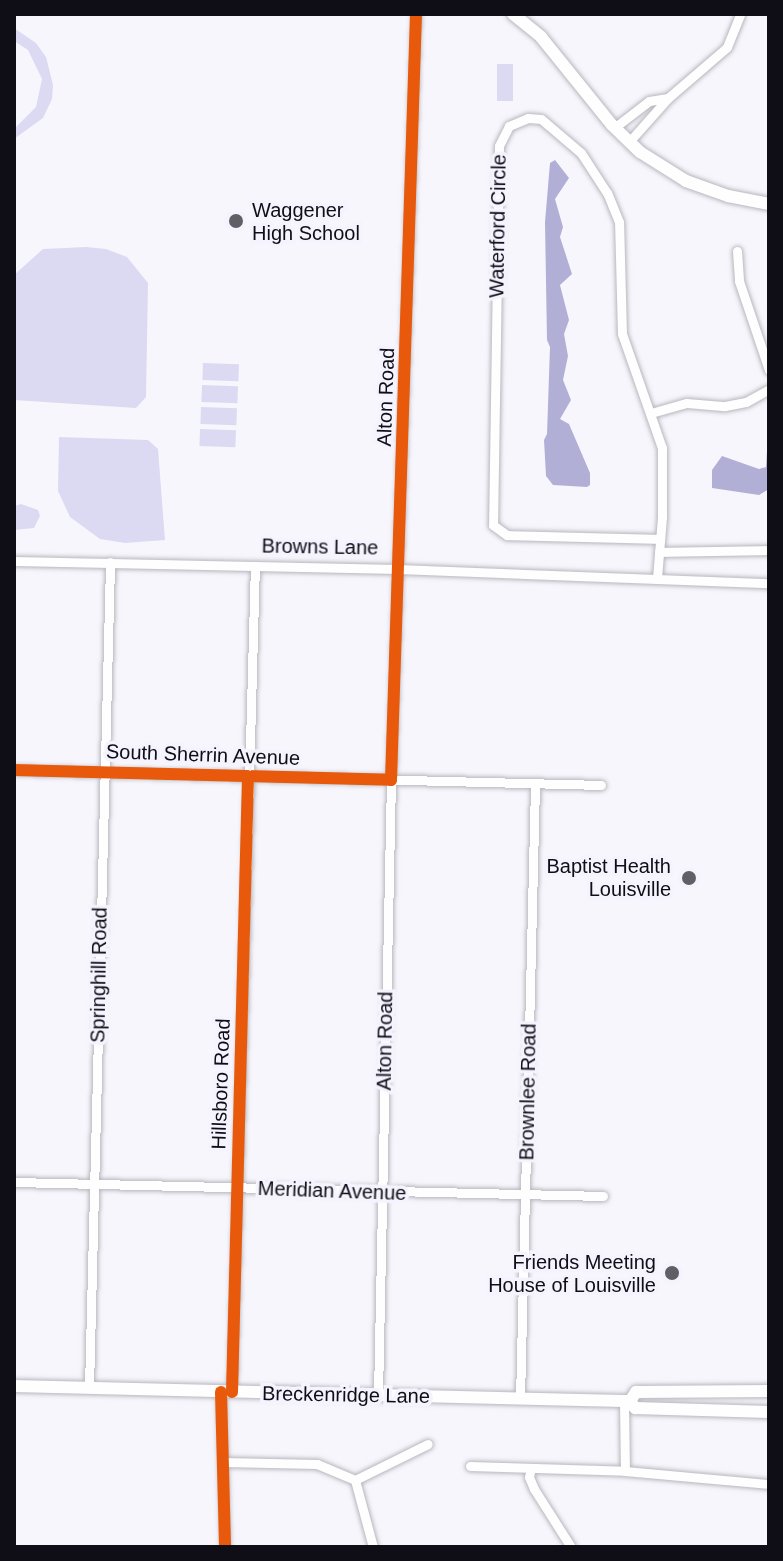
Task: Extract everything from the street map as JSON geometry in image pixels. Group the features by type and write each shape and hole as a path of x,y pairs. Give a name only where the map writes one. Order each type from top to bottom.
{"main road":[{"path":"513,14 541,37 614,128 629,142 686,181 728,196 769,204"},
{"name":"Breckenridge Lane","path":"14,1386 627,1401 635,1408 769,1412"},
{"name":"Breckenridge Lane","path":"627,1401 636,1392 769,1391"}],"street":[{"path":"629,142 668,98 727,47 740,14"},
{"name":"Alton Road","path":"378,1395 391,780 417,15"},
{"path":"614,128 649,101 668,98"},
{"name":"Waterford Circle","path":"657,578 659,552 663,454 622,334 621,241 611,201 581,153 541,119 533,117 509,126 499,146 492,522 507,535 659,539"},
{"path":"737,251 739,281 769,370"},
{"path":"651,413 687,403 735,405 758,398 769,389"},
{"path":"659,552 769,550"},
{"name":"Browns Lane","path":"14,561 398,569 769,583"},
{"name":"Springhill Road","path":"89,1388 110,562"},
{"name":"Hillsboro Road","path":"225,1547 223,1462 238,1187 255,566"},
{"name":"South Sherrin Avenue","path":"14,770 601,785"},
{"name":"Brownlee Road","path":"520,1399 535,784"},
{"name":"Meridian Avenue","path":"14,1182 603,1196"},
{"path":"625,1471 627,1401"},
{"path":"223,1462 317,1464 355,1480 428,1444"},
{"path":"470,1466 625,1471 769,1484"},
{"path":"531,1468 529,1477 534,1489 571,1547"},
{"path":"355,1480 373,1547"}],"shaded area":[{"path":"14,28 36,43 46,57 53,85 52,99 43,118 14,139 14,129 36,107 42,79 28,50 14,41"},
{"path":"497,64 513,64 513,101 497,101"},
{"path":"555,160 569,178 555,199 563,227 560,237 572,274 560,285 569,320 564,334 568,356 563,380 571,400 560,419 569,424 590,473 590,485 587,487 553,485 546,476 544,440 547,434 550,347 547,340 545,222 550,163"},
{"path":"43,249 106,249 127,257 148,283 146,397 136,408 14,400 14,275"},
{"path":"203,363 239,364 238,381 202,380"},
{"path":"202,385 238,386 237,403 201,402"},
{"path":"201,407 237,408 236,425 200,424"},
{"path":"769,420 769,489 759,495 712,488 712,470 722,456 759,469 766,467"},
{"path":"200,429 236,430 235,447 199,446"},
{"path":"59,437 148,440 158,449 165,540 125,543 100,539 70,517 58,491"},
{"path":"21,504 38,510 40,516 34,528 14,530 14,506"}],"cycle path":[{"path":"14,770 391,780 416,14"},
{"path":"232,1392 248,776"},
{"path":"221,1392 225,1547"}],"place":[{"name":"Waggener High School","path":"236,221"},
{"name":"Baptist Health Louisville","path":"689,878"},
{"name":"Friends Meeting House of Louisville","path":"672,1273"}]}
